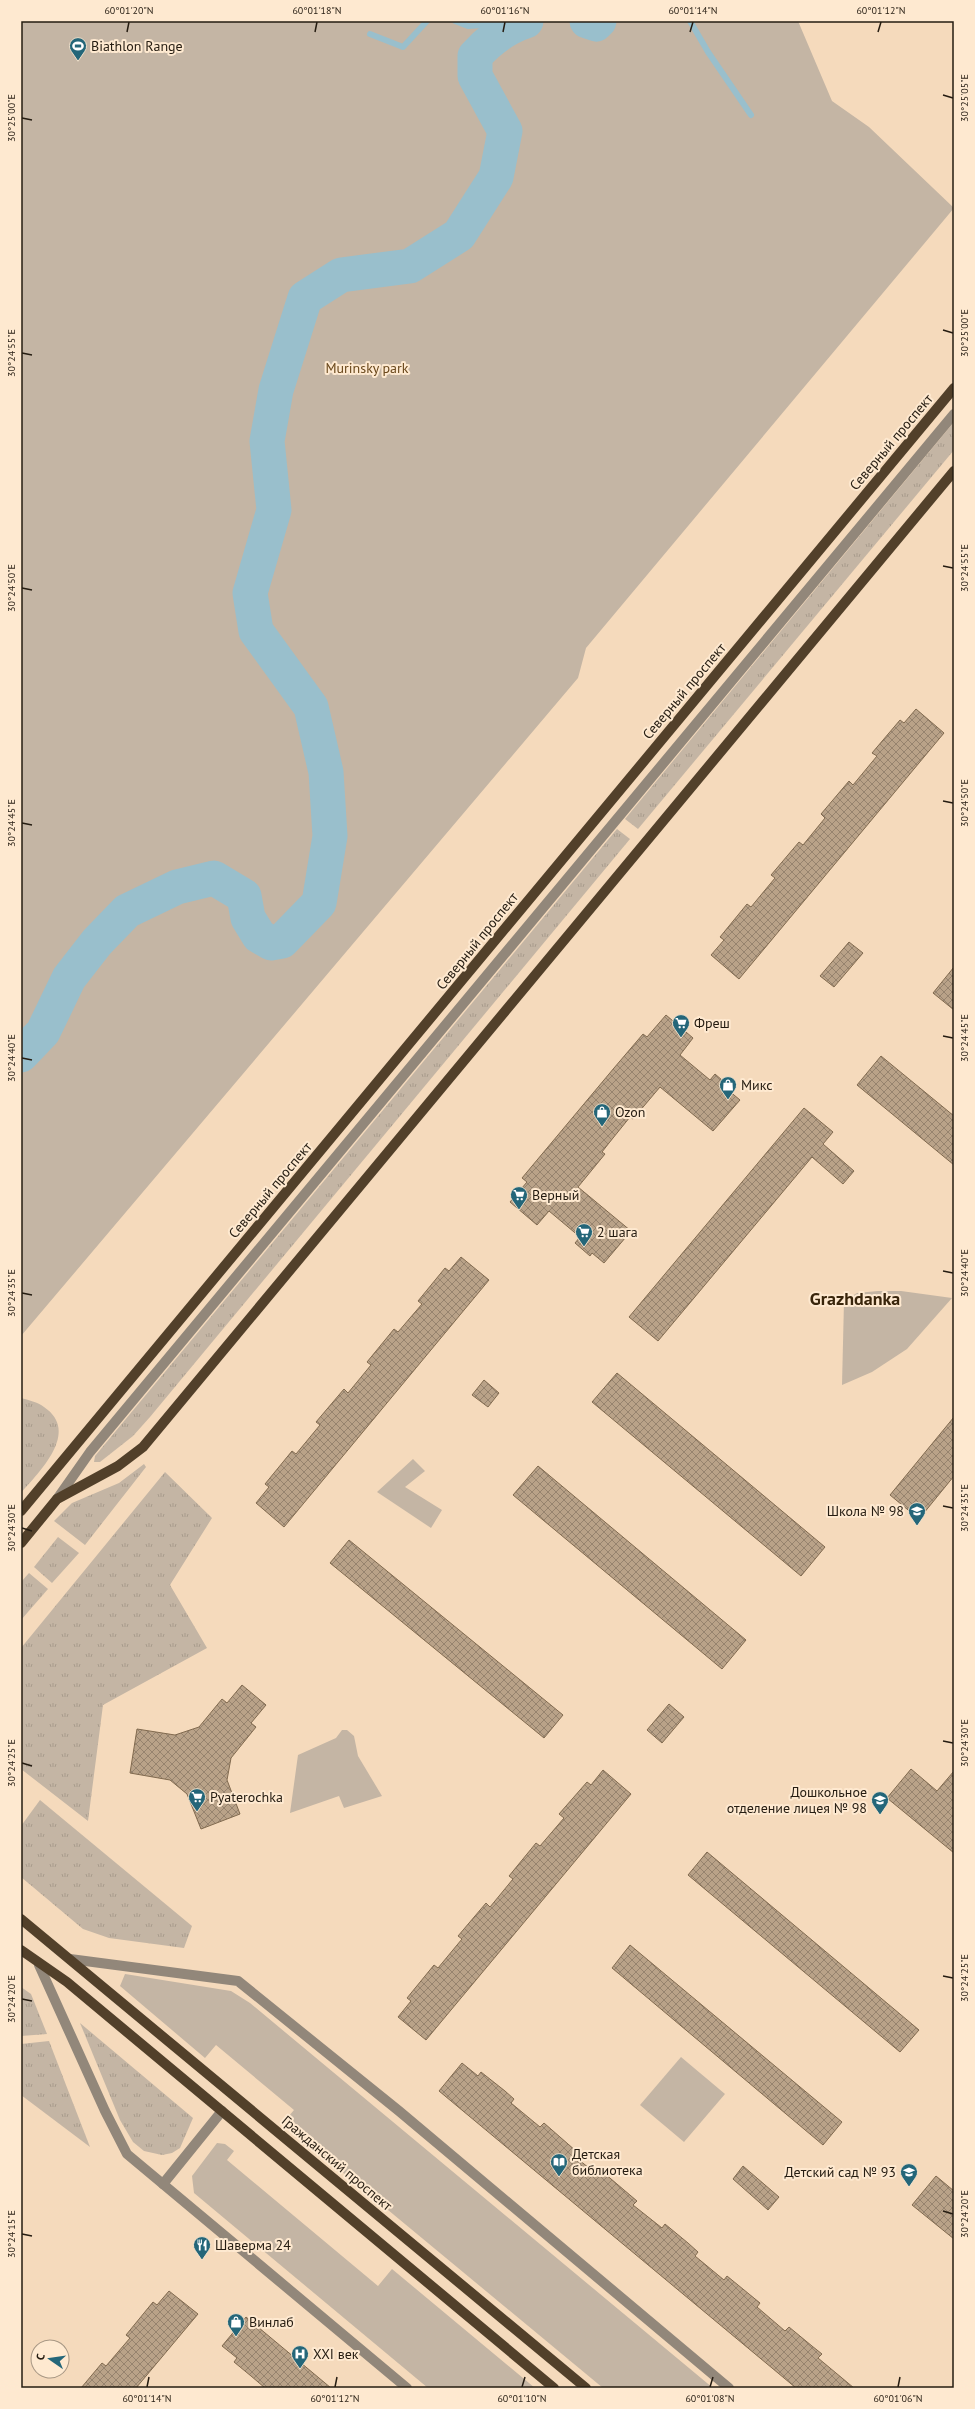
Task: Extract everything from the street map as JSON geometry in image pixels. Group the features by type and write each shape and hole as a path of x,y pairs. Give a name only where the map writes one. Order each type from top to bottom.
{"main road":[{"name":"Северный проспект","path":"21,1511 954,388"},
{"path":"21,1543 57,1499 118,1466 143,1447 954,471"},
{"name":"Гражданский проспект","path":"21,1920 70,1959 586,2388"},
{"path":"21,1950 39,1964 67,1982 554,2388"}],"street":[{"path":"57,1499 90,1452 954,414"},
{"path":"70,1959 238,1981 405,2117 729,2388"},
{"path":"39,1964 105,2111 127,2154 407,2388"},
{"path":"163,2184 222,2111"}],"green space":[{"name":"Murinsky park","path":"21,21 798,21 832,101 869,127 954,208 586,648 578,678 21,1336"},
{"path":"954,422 954,450 638,829 625,819"},
{"path":"617,829 630,839 150,1417 133,1436 100,1462 94,1462 95,1456"},
{"path":"901,1291 952,1298 907,1349 872,1372 842,1385 844,1301 857,1293"},
{"path":"21,1398 42,1405 54,1417 59,1428 58,1440 53,1452 46,1463 21,1493"},
{"path":"413,1459 425,1471 405,1487 442,1510 431,1528 377,1492"},
{"path":"144,1464 146,1467 85,1545 54,1521 72,1503 119,1483"},
{"path":"165,1472 212,1518 170,1585 207,1648 103,1705 88,1821 21,1769 21,1648"},
{"path":"58,1537 79,1553 52,1583 34,1567"},
{"path":"29,1573 48,1589 21,1620 21,1582"},
{"path":"342,1730 347,1730 354,1736 358,1756 382,1796 344,1808 339,1796 290,1813 298,1755 336,1738"},
{"path":"40,1800 192,1926 184,1948 109,1938 83,1929 21,1877 21,1826"},
{"path":"125,1974 231,1991 250,2003 713,2388 603,2388 283,2123 294,2110 216,2045 205,2058 120,1986"},
{"path":"21,1987 31,1994 47,2034 21,2036"},
{"path":"80,2023 193,2118 180,2148 172,2153 162,2155 144,2151 133,2142 120,2120"},
{"path":"49,2041 90,2147 21,2095 21,2044"},
{"path":"681,2057 725,2094 684,2142 640,2105"},
{"path":"217,2143 225,2144 234,2151 227,2160 378,2286 392,2269 535,2388 428,2388 194,2193 192,2176"}],"building":[{"path":"916,709 944,733 739,979 711,955 724,940 720,937 747,904 751,907 775,878 771,875 799,842 803,845 825,818 821,814 849,781 853,785 877,756 872,753 900,720 904,723"},
{"path":"849,942 863,953 834,987 820,976"},
{"path":"954,967 954,1010 933,993"},
{"path":"666,1015 693,1038 680,1055 710,1080 715,1074 730,1087 728,1090 740,1100 713,1131 660,1087 633,1119 630,1117 602,1152 605,1154 578,1187 631,1231 604,1263 592,1253 590,1256 575,1243 580,1237 549,1211 537,1225 510,1202 527,1182 522,1178 643,1034 647,1037"},
{"path":"881,1056 954,1116 954,1165 857,1085"},
{"path":"804,1108 833,1132 823,1144 854,1171 843,1184 812,1157 658,1341 629,1317"},
{"path":"461,1257 489,1280 284,1527 256,1503 269,1487 265,1484 292,1451 296,1454 320,1425 316,1422 344,1389 348,1393 371,1365 367,1362 394,1329 398,1332 422,1304 418,1301 445,1268 449,1271"},
{"path":"617,1373 825,1547 801,1576 592,1402"},
{"path":"484,1380 499,1393 488,1407 472,1395"},
{"path":"954,1417 954,1476 919,1519 890,1495"},
{"path":"538,1466 746,1640 722,1669 513,1495"},
{"path":"349,1540 563,1715 544,1738 330,1563"},
{"path":"242,1685 266,1705 251,1723 256,1727 231,1758 227,1780 240,1814 201,1829 187,1794 170,1780 130,1773 137,1729 175,1735 199,1727 222,1699 227,1703"},
{"path":"669,1704 684,1717 662,1743 647,1730"},
{"path":"911,1769 937,1791 954,1771 954,1853 887,1798"},
{"path":"603,1770 631,1794 426,2040 398,2017 411,2001 407,1998 434,1965 438,1968 462,1939 458,1936 486,1903 490,1907 513,1879 509,1876 536,1843 540,1846 564,1818 559,1814 587,1782 591,1785"},
{"path":"707,1852 919,2030 900,2052 688,1875"},
{"path":"630,1945 842,2122 823,2145 612,1968"},
{"path":"462,2063 478,2076 481,2072 505,2091 514,2099 511,2103 540,2127 544,2123 576,2151 573,2155 600,2177 604,2173 637,2201 633,2205 662,2228 665,2224 688,2243 698,2252 695,2256 724,2280 727,2276 760,2303 757,2307 785,2331 789,2327 822,2354 818,2358 854,2388 796,2388 439,2091"},
{"path":"743,2166 779,2197 768,2210 733,2179"},
{"path":"936,2176 954,2191 954,2239 912,2205"},
{"path":"169,2291 198,2314 136,2388 81,2388 102,2363 106,2366 130,2338 126,2335 153,2302 157,2305"},
{"path":"246,2317 331,2388 265,2388 234,2362 237,2358 222,2346"}],"waterway":[{"path":"370,34 403,47 427,21"},
{"path":"455,21 468,26 498,24 506,28"},
{"path":"21,1055 43,1032 69,978 97,942 127,911 177,887 214,878 244,896 248,918 259,936 271,943 282,941 319,903 330,836 326,772 311,707 256,631 250,593 274,510 267,441 276,390 305,298 341,275 410,266 459,235 496,177 505,131 475,76 475,56 486,44 498,35 511,27 526,21"},
{"path":"587,21 596,24 599,21"},
{"path":"690,21 708,52 751,115"}],"place":[{"name":"Biathlon Range","path":"78,61"},
{"name":"Фреш","path":"681,1038"},
{"name":"Микс","path":"728,1100"},
{"name":"Ozon","path":"602,1127"},
{"name":"Верный","path":"519,1210"},
{"name":"2 шага","path":"584,1247"},
{"name":"Школа № 98","path":"917,1526"},
{"name":"Pyaterochka","path":"197,1812"},
{"name":"Дошкольное отделение лицея № 98","path":"880,1815"},
{"name":"Детская библиотека","path":"559,2177"},
{"name":"Детский сад № 93","path":"909,2187"},
{"name":"Шаверма 24","path":"202,2260"},
{"name":"Винлаб","path":"236,2337"},
{"name":"XXI век","path":"300,2369"}],"district":[{"name":"Grazhdanka","path":"855,1299"}]}
